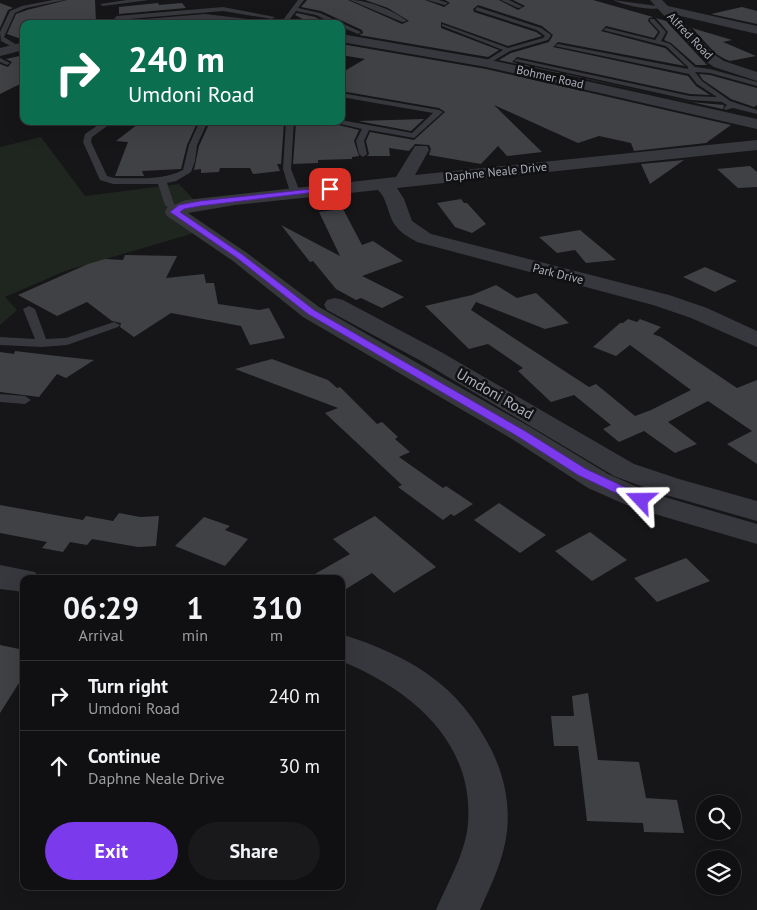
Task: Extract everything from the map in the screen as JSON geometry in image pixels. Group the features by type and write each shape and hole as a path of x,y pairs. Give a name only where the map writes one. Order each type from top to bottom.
{"street":[{"path":"660,5 757,30"},
{"name":"Alfred Road","path":"660,5 718,64 757,77"},
{"path":"171,20 186,16 233,20"},
{"name":"Bohmer Road","path":"345,39 486,62 724,107 757,124"},
{"path":"2,58 20,48"},
{"path":"469,75 486,62"},
{"name":"Daphne Neale Drive","path":"176,210 200,203 295,192 757,145"},
{"path":"393,183 421,150"},
{"name":"Park Drive","path":"393,183 401,220 406,227 424,238 661,300 699,313 757,340"},
{"name":"Umdoni Road","path":"176,210 174,212 178,216 240,256 311,312 521,433 598,481 641,500 757,534"},
{"name":"Umdoni Road","path":"240,256 286,278 432,357 624,470 650,480 757,511"},
{"path":"0,577 20,580"},
{"path":"345,649 407,677 447,710 466,738 478,764 486,788 487,830 483,847 458,910"}],"lane":[{"path":"20,47 3,40 2,37 12,12 24,7 62,0"},
{"path":"103,4 146,0"},
{"path":"285,20 301,0"},
{"path":"353,0 372,6 404,21"},
{"path":"430,0 445,3"},
{"path":"504,0 520,7"},
{"path":"616,0 641,6 660,5"},
{"path":"180,6 186,16"},
{"path":"117,18 186,16 223,9 272,17"},
{"path":"477,9 539,29 548,35 546,39 508,50 486,62"},
{"path":"294,10 314,12 331,20"},
{"path":"652,20 663,34 657,42"},
{"path":"444,25 508,50"},
{"path":"345,26 358,32"},
{"path":"606,30 671,47 690,66 695,79 715,93 724,107"},
{"path":"558,46 691,71 710,71 757,84"},
{"path":"517,60 724,107 757,112"},
{"path":"345,96 438,112 414,136 345,124"},
{"path":"104,125 88,136 87,142 103,178 113,181 162,180 187,172 191,161 192,145 202,125"},
{"path":"290,125 288,169 295,192"},
{"path":"363,154 360,140 366,129"},
{"path":"162,180 170,204 176,210"},
{"path":"29,309 42,343"},
{"path":"0,341 42,343 67,341 114,325"},
{"path":"0,398 25,400"}],"shaded area":[{"path":"41,137 85,196 179,184 198,204 181,207 201,231 65,271 5,297 17,310 0,325 0,147"}],"building":[{"path":"67,0 95,0 96,20 20,20 20,39 7,34 16,14"},
{"path":"307,0 348,0 402,24 409,21 388,8 365,0 425,0 444,7 450,3 445,0 499,0 518,10 525,6 513,0 593,0 653,17 649,18 648,21 658,32 654,38 606,26 601,31 665,48 685,66 558,42 553,47 688,76 696,86 710,95 690,94 517,57 512,62 653,94 499,60 511,53 549,42 553,35 542,26 478,5 473,9 474,12 536,32 542,36 508,46 441,22 441,28 499,50 488,57 359,35 363,33 362,30 345,22 345,20 340,20 321,11 301,7"},
{"path":"0,3 13,8 8,10 0,28"},
{"path":"158,3 159,5 182,3 186,8 119,14 119,7"},
{"path":"742,7 757,11 757,24 711,14"},
{"path":"297,13 321,20 304,20 295,15"},
{"path":"656,18 666,21 707,65 696,65 671,43 664,40 668,32"},
{"path":"692,28 732,40 723,42 756,56 730,61 725,59 716,54"},
{"path":"345,45 486,69 731,125 706,143 634,151 631,143 599,136 578,143 494,105 542,152 507,156 498,146 481,164 429,155 431,149 429,145 415,144 409,151 389,148 390,156 367,156 369,154 366,141 370,132 414,140 445,112 439,108 345,92 345,71 365,59 345,56"},
{"path":"20,56 20,84 0,94 0,64 8,67 12,62 6,59"},
{"path":"699,74 710,75 757,88 757,105 754,107 731,99 703,80"},
{"path":"692,102 724,105 723,109"},
{"path":"424,119 411,131 358,121"},
{"path":"137,125 196,125 187,145 181,169 142,171 144,176 115,176 128,142 116,141"},
{"path":"209,125 284,125 281,164 277,164 280,171 253,174 250,168 220,168 219,172 201,173 201,169 194,170 199,146"},
{"path":"296,125 338,125 359,130 354,141 359,156 352,157 352,159 318,160 318,163 293,164"},
{"path":"684,160 650,184 641,164"},
{"path":"750,166 757,172 757,187 738,188 717,169"},
{"path":"461,199 486,224 472,233 455,227 437,203"},
{"path":"343,209 362,245 373,241 403,261 362,276 404,297 382,308 361,298 356,300 336,289 313,261 310,262 281,225 340,256 319,212"},
{"path":"580,230 616,260 586,263 575,250 557,253 539,237"},
{"path":"125,255 177,256 166,278 204,274 206,283 214,283 218,304 259,310 269,308 285,338 250,345 241,326 171,313 134,337 120,327 121,323 112,321 87,302 57,316 18,295 88,264 105,259 123,260"},
{"path":"705,267 737,281 715,292 683,277"},
{"path":"496,285 517,298 536,293 569,323 545,329 476,302 471,310 589,387 596,384 635,416 691,390 630,345 616,356 593,347 620,323 628,319 637,322 640,319 661,327 653,334 661,337 737,388 757,380 757,464 727,444 752,431 708,401 668,422 697,444 675,453 644,431 619,442 603,429 611,425 574,395 551,402 518,371 523,368 488,344 469,349 425,306 472,295"},
{"path":"15,351 94,360 66,378 57,374 39,397 0,392 0,352 14,354"},
{"path":"272,359 328,380 337,388 340,387 377,424 382,422 398,437 395,439 410,452 399,457 443,488 446,486 473,504 454,516 451,514 443,520 398,487 402,485 325,413 338,408 235,369"},
{"path":"499,503 546,535 520,553 474,520"},
{"path":"0,505 83,520 86,516 113,521 119,513 140,517 159,516 156,546 138,547 92,539 87,545 70,542 63,552 42,548 47,542 0,533"},
{"path":"375,516 436,567 394,593 372,573 345,590 345,575 313,575 350,554 333,539"},
{"path":"204,517 230,526 225,530 248,539 225,566 175,546"},
{"path":"590,532 627,560 592,581 555,551"},
{"path":"686,558 710,581 657,602 634,578"},
{"path":"0,645 20,649 20,681 0,713"},
{"path":"588,693 598,760 639,762 646,798 677,800 684,833 644,832 643,823 587,821 578,746 554,746 551,716 574,716 572,696"}],"route":[{"path":"330,189 200,203 182,207 174,212 240,256 311,312 521,433 582,472 641,500"}]}
